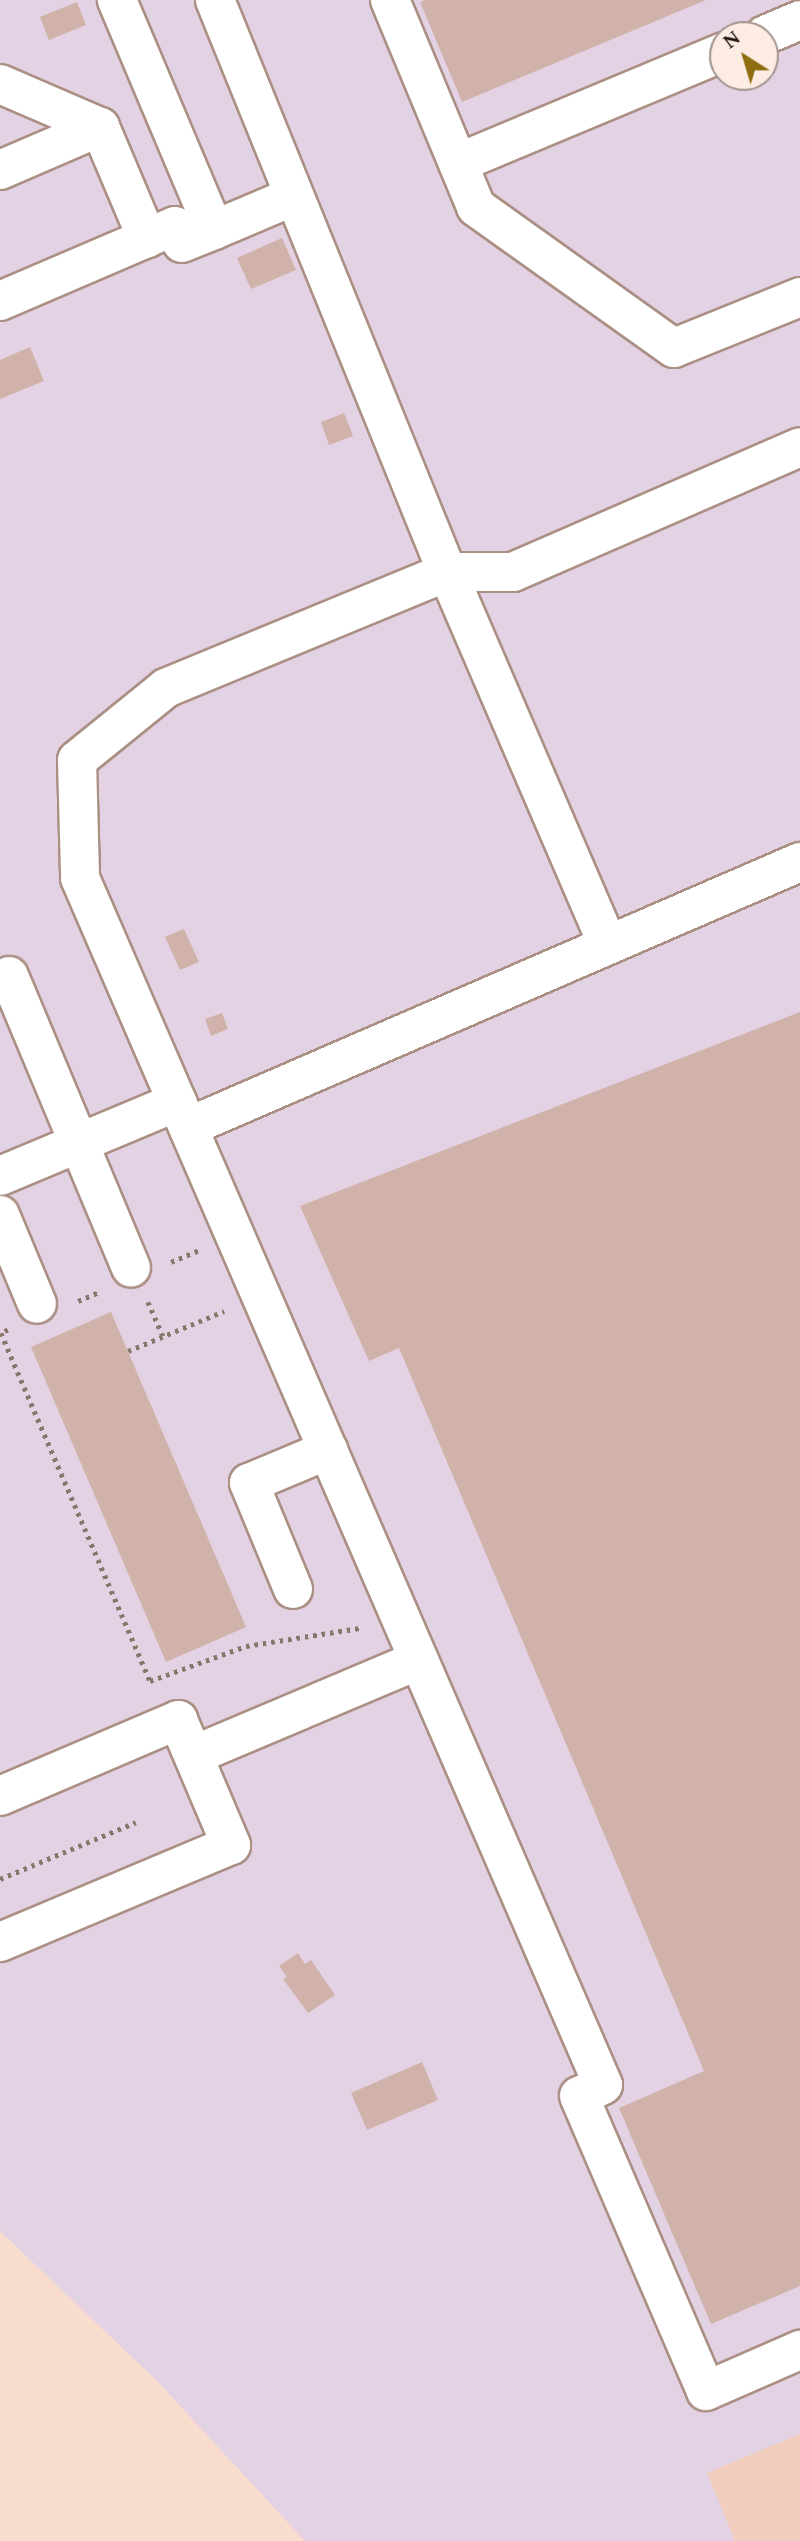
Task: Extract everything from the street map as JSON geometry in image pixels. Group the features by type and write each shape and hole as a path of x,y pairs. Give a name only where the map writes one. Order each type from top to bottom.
{"lane":[{"path":"117,0 214,230"},
{"path":"215,0 447,572 608,945"},
{"path":"390,0 476,207 674,348 800,296"},
{"path":"779,29 800,20"},
{"path":"458,163 709,58"},
{"path":"0,84 100,127 147,239"},
{"path":"0,170 100,127"},
{"path":"0,301 175,226 182,243 294,196"},
{"path":"800,447 513,572 447,572 166,688 77,760 80,878 603,2085 579,2096 706,2391 800,2350"},
{"path":"0,1176 79,1143 183,1114 608,945 800,862"},
{"path":"9,976 135,1273"},
{"path":"0,1215 25,1316"},
{"path":"293,1589 249,1483 328,1450"},
{"path":"194,1755 419,1660"},
{"path":"0,1796 178,1720 232,1845 0,1942"}],"path":[{"path":"75,1302 135,1273 235,1235"},
{"path":"128,1351 261,1295"},
{"path":"25,1316 1,1334 150,1681 246,1646 330,1630 403,1624"},
{"path":"0,1879 136,1822"}],"shaded area":[{"path":"0,0 800,0 800,2541 305,2541 158,2382 0,2231"},
{"path":"800,2434 800,2541 735,2541 707,2473"}],"building":[{"path":"706,0 462,102 420,2"},
{"path":"77,2 86,25 49,40 40,17"},
{"path":"282,238 296,270 251,289 237,258"},
{"path":"30,347 44,381 0,399 0,360"},
{"path":"344,413 353,436 329,445 321,422"},
{"path":"184,929 199,962 180,970 165,937"},
{"path":"800,1012 800,2286 711,2324 619,2108 704,2071 399,1348 369,1361 300,1206"},
{"path":"222,1013 228,1029 211,1036 205,1019"},
{"path":"111,1312 246,1627 166,1662 31,1347"},
{"path":"298,1953 305,1964 311,1960 335,1995 308,2013 283,1979 287,1977 279,1966"},
{"path":"422,2062 438,2100 367,2130 351,2093"}]}
